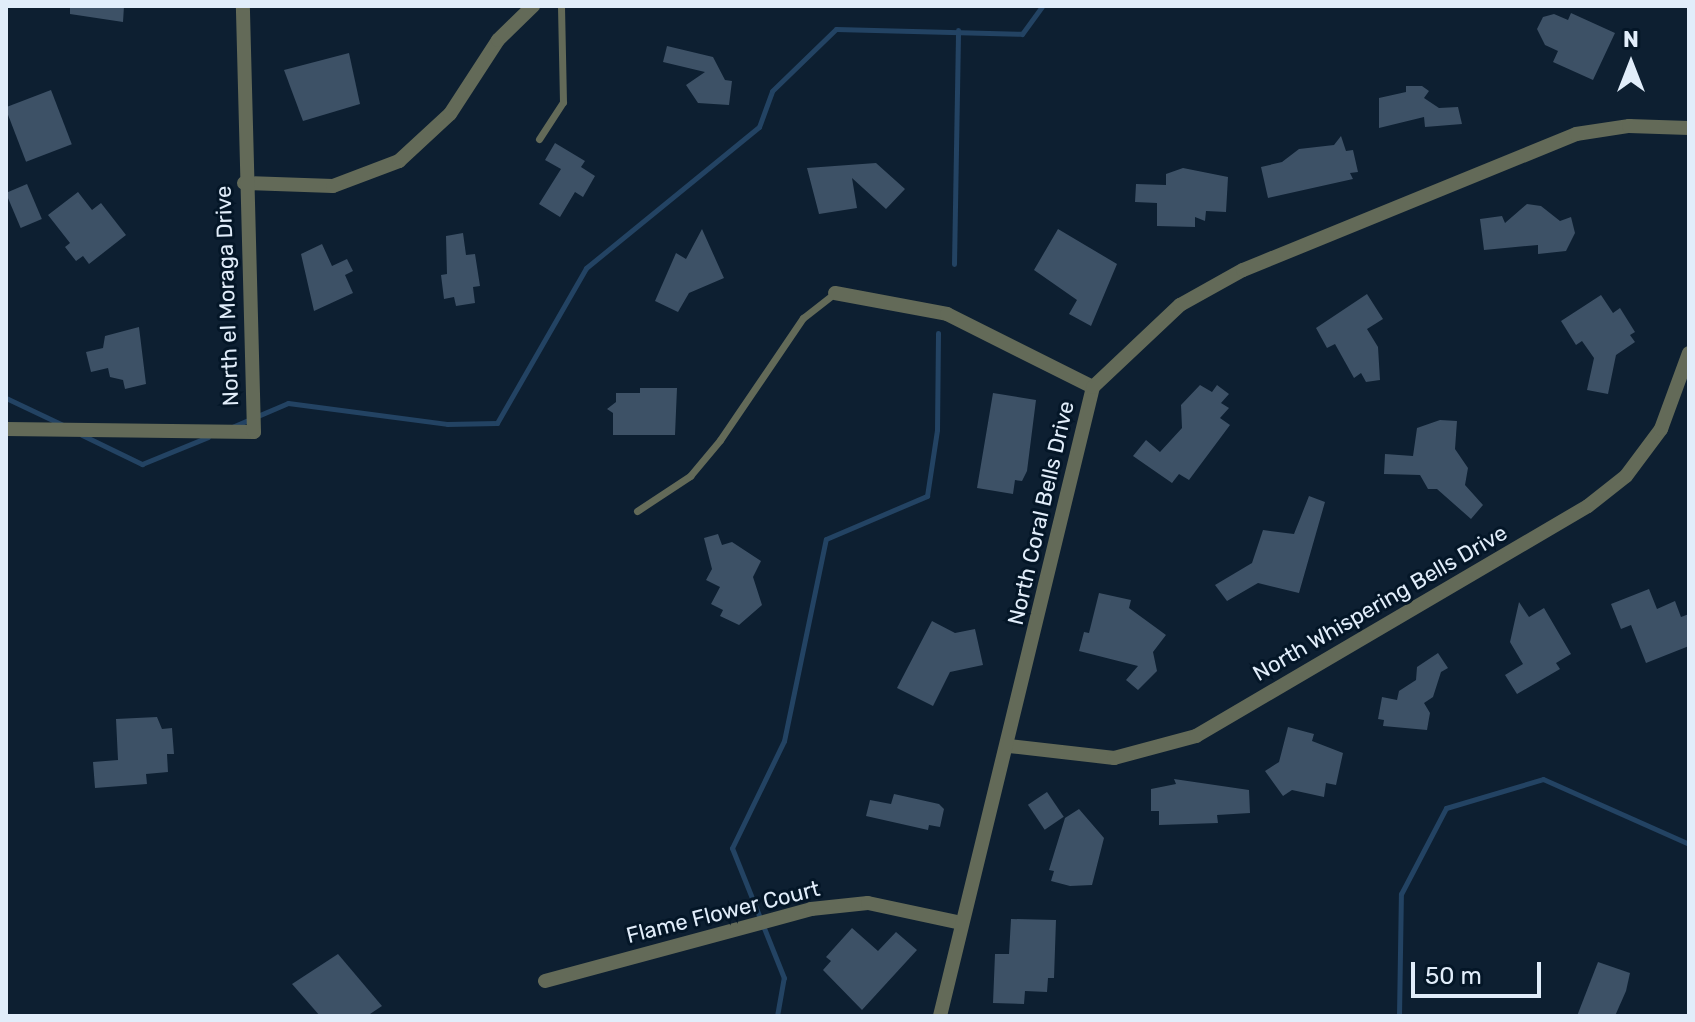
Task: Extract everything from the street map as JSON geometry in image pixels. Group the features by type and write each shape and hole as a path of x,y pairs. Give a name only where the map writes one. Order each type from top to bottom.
{"street":[{"name":"North el Moraga Drive","path":"6,429 254,432 252,272 244,183 243,6"},
{"path":"244,183 333,186 399,161 450,114 498,40 533,6"},
{"name":"North Coral Bells Drive","path":"940,1016 961,923 1009,746 1093,387 1180,305 1243,270 1576,134 1629,126 1689,128"},
{"path":"835,293 947,314 1093,387"},
{"name":"North Whispering Bells Drive","path":"1009,746 1114,758 1196,736 1588,506 1626,476 1661,429 1689,353"},
{"name":"Flame Flower Court","path":"545,981 811,909 868,903 961,923"}],"lane":[{"path":"539,139 563,102 561,6"},
{"path":"637,511 690,476 720,440 803,318 835,293"}],"building":[{"path":"70,6 124,6 123,22 70,14"},
{"path":"1571,13 1615,33 1593,80 1553,62 1558,51 1545,45 1537,29 1543,17 1554,14 1568,20"},
{"path":"667,46 713,57 725,80 732,81 729,105 698,103 686,85 705,72 663,62"},
{"path":"349,53 360,104 303,121 284,70"},
{"path":"1406,86 1422,86 1429,91 1424,98 1439,108 1458,107 1462,124 1425,127 1424,117 1379,128 1379,98 1406,92"},
{"path":"51,90 72,144 26,162 6,107"},
{"path":"1341,136 1346,151 1353,150 1358,172 1350,173 1353,179 1268,198 1261,167 1282,162 1299,149 1334,145"},
{"path":"555,143 585,161 581,167 595,176 583,197 575,192 560,217 539,204 561,169 545,160"},
{"path":"876,163 905,189 886,209 852,178 857,208 819,214 807,168"},
{"path":"1183,168 1228,177 1226,212 1206,211 1205,221 1195,217 1195,227 1157,226 1157,203 1135,202 1136,184 1166,185 1166,174"},
{"path":"27,184 42,219 21,228 6,193"},
{"path":"78,192 92,210 101,203 126,235 89,264 83,256 76,261 65,247 70,243 48,215"},
{"path":"1527,204 1541,206 1560,221 1571,217 1575,233 1566,251 1538,254 1538,245 1484,250 1480,219 1502,216 1505,223"},
{"path":"702,229 724,278 689,293 678,312 655,301 676,253 686,259"},
{"path":"1058,229 1117,264 1091,326 1069,314 1077,300 1034,270"},
{"path":"463,233 466,255 475,254 480,286 473,287 475,303 456,306 454,297 444,299 441,275 447,274 446,236"},
{"path":"322,244 332,266 347,259 353,271 345,275 353,293 314,311 301,254"},
{"path":"1367,294 1383,319 1367,329 1378,347 1380,380 1366,382 1361,373 1354,378 1335,344 1327,348 1316,328"},
{"path":"1601,295 1613,313 1620,308 1635,332 1630,335 1635,342 1616,355 1608,394 1587,390 1594,358 1582,341 1576,345 1561,321"},
{"path":"139,327 146,384 125,389 123,380 110,377 108,368 91,372 86,352 103,348 105,336"},
{"path":"1200,385 1212,392 1217,385 1229,394 1221,403 1229,408 1220,418 1230,425 1189,480 1179,474 1172,483 1133,456 1146,440 1160,452 1182,428 1181,405"},
{"path":"640,388 677,388 675,435 613,435 613,413 607,409 616,402 616,393 640,393"},
{"path":"993,393 1036,400 1027,471 1022,481 1015,480 1013,494 977,488"},
{"path":"1440,420 1457,421 1455,449 1468,468 1465,485 1483,505 1471,519 1437,489 1428,489 1420,475 1384,474 1385,454 1413,456 1417,428"},
{"path":"1309,496 1325,502 1299,593 1258,583 1227,601 1215,585 1252,563 1263,530 1294,534"},
{"path":"718,534 722,545 732,542 761,561 753,577 762,605 739,625 720,616 723,610 711,604 720,587 706,580 712,569 704,538"},
{"path":"1649,589 1657,609 1675,601 1681,617 1689,614 1689,646 1646,663 1631,625 1621,629 1611,604"},
{"path":"1099,593 1131,600 1129,608 1166,635 1153,652 1157,671 1138,690 1126,680 1138,666 1079,651 1084,632 1089,633"},
{"path":"1519,602 1529,617 1544,608 1571,654 1556,663 1560,669 1517,694 1505,675 1523,664 1510,642"},
{"path":"932,621 955,633 975,629 983,665 950,672 933,706 897,688"},
{"path":"1438,653 1448,668 1441,672 1433,697 1424,703 1430,713 1427,730 1383,726 1384,720 1378,719 1382,697 1397,700 1399,691 1416,680 1417,667"},
{"path":"157,717 162,729 172,728 174,754 167,754 168,772 146,774 147,784 95,788 93,762 118,760 116,719"},
{"path":"1288,727 1314,734 1312,741 1343,753 1336,785 1326,783 1324,797 1292,790 1283,796 1265,771 1279,762"},
{"path":"1174,779 1249,790 1250,813 1217,815 1218,823 1159,825 1159,811 1151,811 1151,789 1176,784"},
{"path":"1047,792 1064,817 1045,830 1028,805"},
{"path":"894,794 939,804 944,809 940,827 929,825 928,830 866,816 870,800 891,804"},
{"path":"1079,809 1104,838 1092,885 1070,886 1051,881 1054,871 1049,870 1065,818"},
{"path":"1011,919 1056,920 1054,978 1048,978 1047,992 1025,991 1024,1004 993,1003 995,954 1009,954"},
{"path":"852,928 878,951 896,932 917,950 862,1010 823,970 831,961 826,957"},
{"path":"338,954 382,1006 367,1016 320,1016 292,984"},
{"path":"1598,962 1630,973 1626,991 1615,1016 1577,1016"}],"waterway":[{"path":"232,427 288,403 447,424 497,423 586,268 759,127 772,91 836,29 1022,34 1042,6"},
{"path":"954,264 958,30"},
{"path":"777,1016 784,978 732,848 784,741 826,539 927,496 937,430 938,333"},
{"path":"6,398 63,425"},
{"path":"82,435 142,464 208,437"},
{"path":"1399,1016 1401,894 1446,808 1543,779 1689,844"}]}
